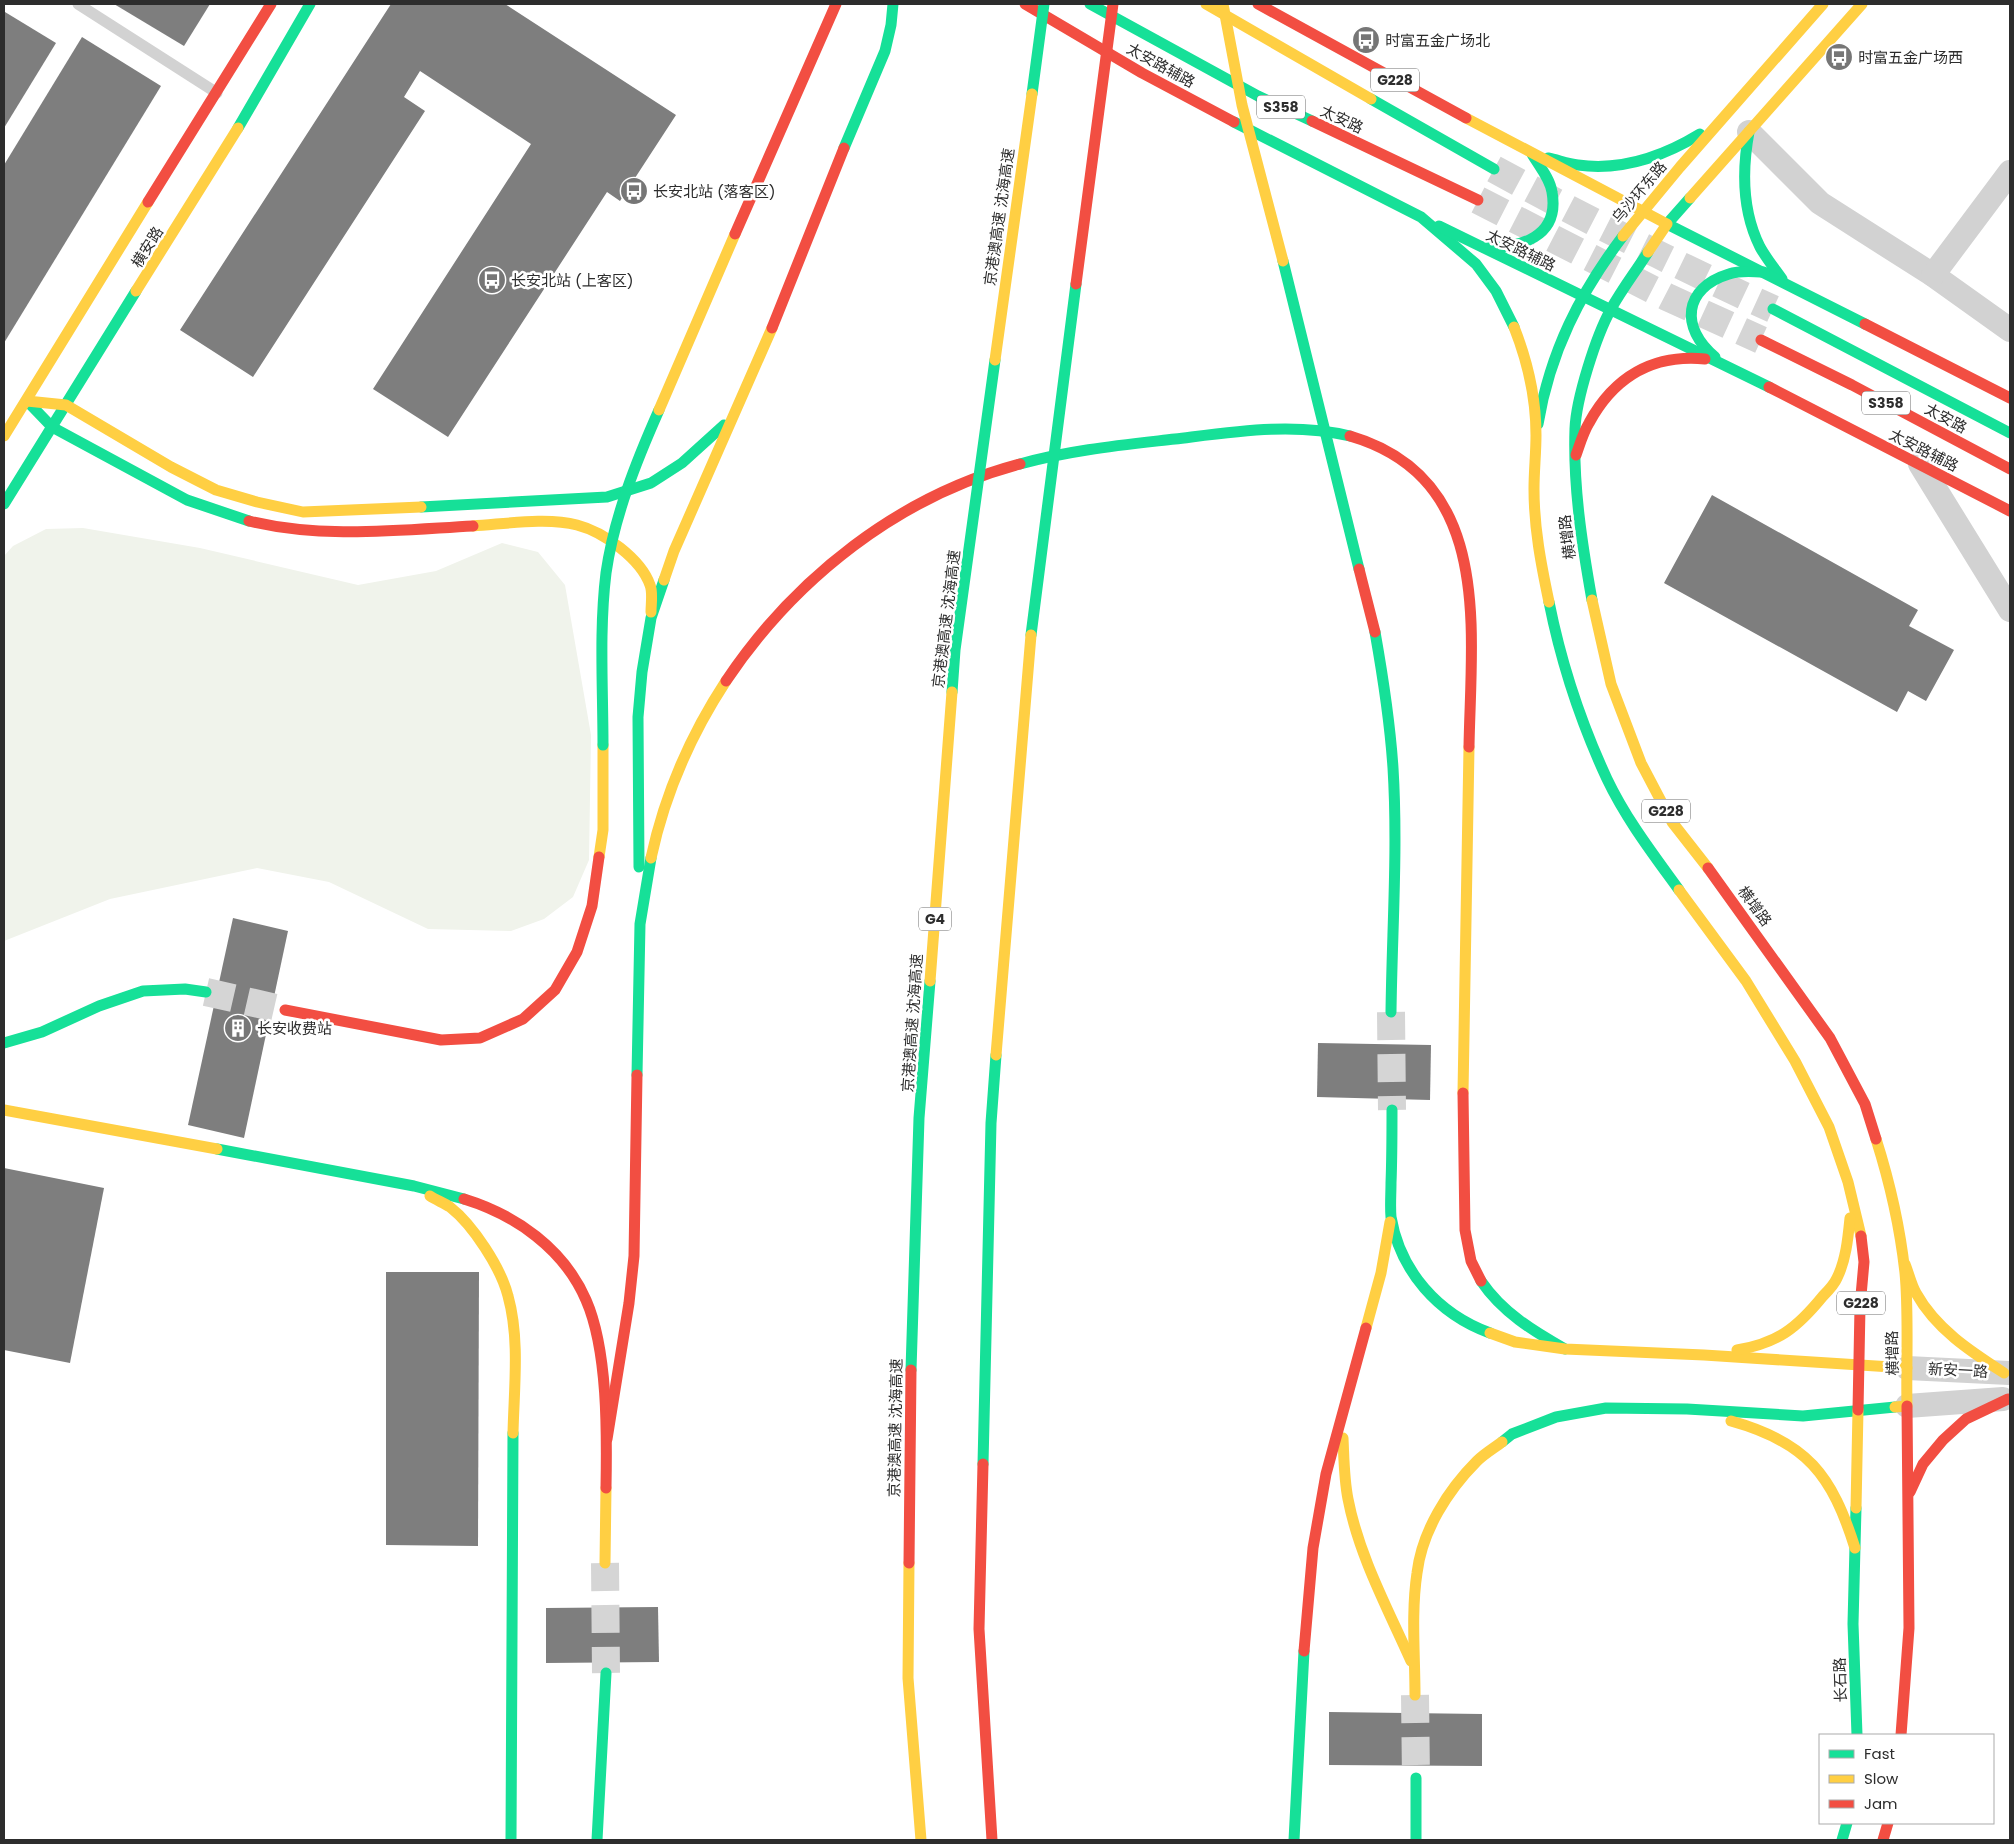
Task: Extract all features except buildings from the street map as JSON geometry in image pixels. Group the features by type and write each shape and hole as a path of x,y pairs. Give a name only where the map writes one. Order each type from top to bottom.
{"main road":[{"name":"横安路","path":"4,436 271,4"},
{"name":"横安路","path":"4,504 248,112 310,4"},
{"path":"285,1010 441,1040 480,1038 523,1019 556,990 577,952 592,906 603,830 604,605 610,551 628,489 652,424 836,4"},
{"path":"651,618 674,551 730,420 759,360 846,142 885,51 891,26 893,4"},
{"name":"太安路辅路","path":"1025,4 1159,82 1286,150 1610,310 1719,361 2010,511"},
{"name":"京港澳高速 沈海高速","path":"921,1840 908,1678 910,1386 919,1118 956,650 1044,4"},
{"name":"太安路","path":"1090,4 1258,96 1478,200"},
{"path":"992,1840 979,1629 991,1123 1029,649 1113,4"},
{"name":"太安路","path":"1206,4 1494,169"},
{"path":"1223,4 1242,105 1301,330 1376,632 1386,699 1393,768 1394,831 1391,1012"},
{"name":"G228","path":"1258,4 1532,154 1667,224"},
{"name":"乌沙环东路","path":"1536,433 1549,370 1582,296 1611,250 1641,210 1823,4"},
{"path":"1862,4 1667,224 1766,272 2010,398"},
{"path":"1532,154 1580,165 1620,165 1656,157 1686,143 1719,122"},
{"path":"1749,132 1744,157 1744,185 1750,215 1760,246 1782,281"},
{"path":"1481,247 1499,250 1524,245 1543,230 1550,220 1553,207 1552,192 1532,154"},
{"name":"G228","path":"1421,217 1476,264 1507,310 1520,342 1532,390 1536,433"},
{"name":"横增路","path":"1667,224 1610,310 1594,349 1583,387 1575,428 1582,546 1593,608 1611,684 1642,763 1672,822 1725,890 1830,1038 1865,1104 1887,1172 1900,1234 1905,1275 1909,1628 1901,1734"},
{"path":"1719,361 1701,344 1695,335 1690,320 1691,307 1696,296 1705,286 1725,275 1742,271 1766,272"},
{"name":"太安路","path":"1773,309 2010,433"},
{"name":"太安路","path":"1761,340 1852,385 2010,469"},
{"path":"1576,456 1590,420 1612,392 1634,372 1663,360 1689,356 1719,361"},
{"path":"26,401 66,405 171,467 216,490 257,502 304,512 607,497 652,483 682,464 730,420"},
{"path":"26,401 52,428 186,500 231,516 274,527 360,532 544,522 576,525 594,532 622,549 638,565 651,586 651,618 642,672 638,717 640,920 634,1256 629,1303 607,1439"},
{"path":"640,920 652,855 665,806 684,755 709,709 768,627 802,589 840,556 884,526 930,498 973,478 1021,462 1094,448 1271,429 1310,430 1346,435 1380,447 1410,466 1439,496 1456,526 1464,562 1471,621 1462,1090 1464,1233 1471,1261 1482,1282 1494,1298 1511,1315 1565,1350"},
{"name":"横增路","path":"1536,433 1534,489 1537,545 1552,617 1575,699 1606,779 1642,840 1746,981 1795,1061 1829,1127 1860,1226 1864,1262 1859,1366 1853,1624"},
{"path":"4,1043 42,1032 99,1006 143,991 185,989 206,992"},
{"path":"4,1110 414,1186 474,1201 507,1216 535,1234 561,1259 583,1294 596,1331 604,1380 607,1439 606,1563"},
{"path":"1294,1840 1304,1654 1313,1548 1326,1474 1381,1273 1391,1215 1392,1110"},
{"path":"414,1186 450,1208 477,1236 495,1265 508,1295 514,1334 511,1840"},
{"path":"1704,1355 1748,1349 1776,1340 1794,1329 1808,1315 1837,1279 1847,1242 1852,1197"},
{"path":"1391,1215 1398,1246 1415,1278 1442,1308 1476,1328 1515,1342 1565,1350 1704,1355 1907,1368"},
{"path":"1903,1259 1916,1293 1934,1320 1966,1348 2007,1373"},
{"path":"1908,1496 1923,1464 1943,1440 1966,1419 2009,1399"},
{"path":"1414,1695 1414,1605 1417,1571 1428,1532 1446,1499 1478,1460 1512,1434 1556,1416 1606,1408 1686,1408 1803,1416 1907,1406"},
{"path":"1686,1408 1760,1429 1805,1455 1831,1487 1844,1513 1855,1548"},
{"path":"1342,1414 1344,1467 1352,1516 1366,1561 1414,1669"},
{"name":"长石路","path":"1853,1624 1857,1734"},
{"path":"597,1840 606,1673"},
{"path":"1416,1778 1416,1840"},
{"path":"1842,1840 1847,1824"},
{"path":"1883,1840 1888,1824"}],"street":[{"path":"1749,132 1820,204 1933,276 2010,330"},
{"path":"1933,276 2010,172"},
{"path":"1920,464 2010,610"},
{"name":"新安一路","path":"1907,1368 2007,1373"},
{"name":"新安一路","path":"1907,1406 2009,1399"}],"lane":[{"path":"78,4 217,93"}],"shaded area":[{"path":"83,528 200,548 358,585 436,571 502,543 538,552 565,585 591,735 589,860 573,897 544,919 511,931 428,929 329,882 257,868 110,899 4,941 4,556 13,546 46,529"}],"tunnel":[{"path":"1494,169 1632,242 1773,309"},
{"path":"1478,200 1667,297 1761,340"},
{"path":"206,992 285,1010"},
{"path":"1391,1012 1392,1110"},
{"path":"605,1563 606,1673"},
{"path":"1415,1695 1416,1778"}],"traffic: fast":[{"path":"238,128 310,4"},
{"path":"844,148 885,51 891,25 893,4"},
{"path":"1032,94 1044,4"},
{"path":"1090,4 1258,96 1312,121"},
{"path":"1371,99 1494,169"},
{"path":"1234,122 1421,217 1476,264 1496,291 1514,327"},
{"path":"1749,132 1745,161 1745,190 1750,219 1760,247 1782,279"},
{"path":"1548,158 1594,166 1626,164 1672,149 1700,134"},
{"path":"1483,247 1511,246 1523,242 1543,230 1550,220 1553,207 1551,187 1547,177 1532,154"},
{"path":"1690,198 1667,224 1865,324"},
{"path":"1439,226 1769,387"},
{"path":"1538,424 1550,372 1569,324 1593,279 1623,236"},
{"path":"1592,600 1575,472 1576,416 1588,368 1605,321 1620,294 1648,252"},
{"path":"1283,261 1359,569"},
{"path":"1715,357 1696,334 1692,322 1692,310 1695,299 1702,289 1714,280 1729,274 1764,272"},
{"path":"1031,635 1076,284"},
{"path":"4,504 136,291"},
{"path":"1773,309 2010,433"},
{"path":"952,692 955,650 995,360"},
{"path":"27,401 52,427 187,500 249,521"},
{"path":"603,745 602,637 606,573 620,511 659,410"},
{"path":"421,507 607,497 651,483 682,463 724,425"},
{"path":"1020,464 1097,448 1240,431 1285,429 1328,432 1350,436"},
{"path":"639,867 638,717 642,672 651,618 664,580"},
{"path":"1549,602 1559,647 1573,692 1607,779 1631,822 1679,890"},
{"path":"1375,632 1392,751 1394,798 1395,859 1391,1012"},
{"path":"637,1075 640,924 651,858"},
{"path":"911,1370 919,1118 930,981"},
{"path":"4,1043 42,1032 99,1006 143,991 185,989 206,992"},
{"path":"983,1464 991,1123 996,1055"},
{"path":"1392,1110 1391,1217 1403,1255 1424,1288 1438,1302 1471,1325 1490,1333"},
{"path":"217,1149 414,1186 464,1199"},
{"path":"1481,1281 1498,1302 1519,1320 1565,1349"},
{"path":"1502,1442 1512,1434 1556,1417 1606,1408 1687,1409 1803,1416 1895,1407"},
{"path":"511,1840 513,1433"},
{"path":"1856,1508 1853,1624 1857,1734"},
{"path":"1294,1840 1304,1651"},
{"path":"597,1840 606,1673"},
{"path":"1416,1778 1416,1840"},
{"path":"1842,1840 1847,1824"}],"traffic: slow":[{"path":"1206,4 1371,99"},
{"path":"1223,4 1242,105 1283,261"},
{"path":"1623,236 1680,167 1823,4"},
{"path":"1690,198 1862,4"},
{"path":"995,360 1032,94"},
{"path":"1466,118 1667,224 1648,252"},
{"path":"136,291 238,128"},
{"path":"4,436 148,202"},
{"path":"659,410 735,234"},
{"path":"1514,327 1527,366 1536,421 1535,518 1549,602"},
{"path":"664,580 674,551 772,328"},
{"path":"27,401 66,405 171,467 216,490 257,502 303,512 421,507"},
{"path":"473,526 553,522 577,525 599,534 610,540 639,566 650,585 651,612"},
{"path":"1592,600 1611,684 1641,763 1672,822 1708,868"},
{"path":"996,1055 1031,635"},
{"path":"651,858 671,788 680,766 701,723 726,681"},
{"path":"930,981 952,692"},
{"path":"599,857 603,830 603,745"},
{"path":"1463,1093 1469,747"},
{"path":"1679,890 1746,981 1795,1061 1829,1127 1848,1182 1861,1236"},
{"path":"4,1110 217,1149"},
{"path":"1876,1139 1890,1189 1905,1273 1907,1406 1895,1407"},
{"path":"430,1196 450,1207 477,1236 493,1260 508,1296 512,1312 515,1346 513,1433"},
{"path":"1737,1350 1764,1343 1786,1332 1804,1317 1831,1288 1843,1264 1850,1218"},
{"path":"1366,1328 1381,1273 1390,1222"},
{"path":"1905,1264 1916,1293 1933,1318 1966,1348 2004,1373"},
{"path":"1490,1333 1515,1342 1565,1349 1704,1355 1907,1368"},
{"path":"1856,1508 1858,1410"},
{"path":"1731,1421 1757,1429 1779,1439 1798,1451 1813,1465 1826,1481 1837,1500 1855,1548"},
{"path":"1343,1438 1347,1491 1359,1541 1375,1582 1411,1661"},
{"path":"1415,1695 1414,1603 1417,1573 1424,1542 1438,1512 1466,1472 1480,1458 1502,1442"},
{"path":"605,1563 606,1488"},
{"path":"909,1563 908,1678 921,1840"}],"traffic: jam":[{"path":"148,202 271,4"},
{"path":"735,234 836,4"},
{"path":"1025,4 1142,73 1234,122"},
{"path":"1076,284 1113,4"},
{"path":"1258,4 1466,118"},
{"path":"1312,121 1478,200"},
{"path":"772,328 844,148"},
{"path":"1865,324 2010,398"},
{"path":"1761,340 1852,385 2010,469"},
{"path":"1576,455 1585,431 1599,407 1623,381 1637,372 1668,360 1686,358 1705,359"},
{"path":"1769,387 2010,511"},
{"path":"1350,436 1397,457 1430,486 1451,522 1464,563 1470,608 1472,655 1469,747"},
{"path":"726,681 753,643 784,608 817,576 854,546 892,520 933,497 975,478 1020,464"},
{"path":"249,521 277,527 332,532 473,526"},
{"path":"1359,569 1375,632"},
{"path":"285,1010 441,1040 480,1038 523,1019 555,990 577,952 592,906 599,857"},
{"path":"1708,868 1830,1038 1865,1104 1876,1139"},
{"path":"607,1439 629,1303 634,1256 637,1075"},
{"path":"1463,1093 1465,1230 1471,1261 1481,1281"},
{"path":"464,1199 502,1214 536,1236 565,1265 577,1282 586,1300 599,1343 605,1392 606,1488"},
{"path":"1858,1410 1860,1307 1864,1262 1861,1236"},
{"path":"1304,1651 1313,1548 1326,1474 1366,1328"},
{"path":"909,1563 911,1370"},
{"path":"1910,1492 1923,1464 1943,1440 1966,1419 2008,1399"},
{"path":"1901,1734 1909,1628 1907,1406"},
{"path":"983,1464 979,1629 992,1840"},
{"path":"1883,1840 1888,1824"}],"place":[{"name":"时富五金广场北","path":"1366,40"},
{"name":"时富五金广场西","path":"1839,57"},
{"name":"长安北站 (落客区)","path":"634,191"},
{"name":"长安北站 (上客区)","path":"492,280"},
{"name":"长安收费站","path":"238,1028"}]}
